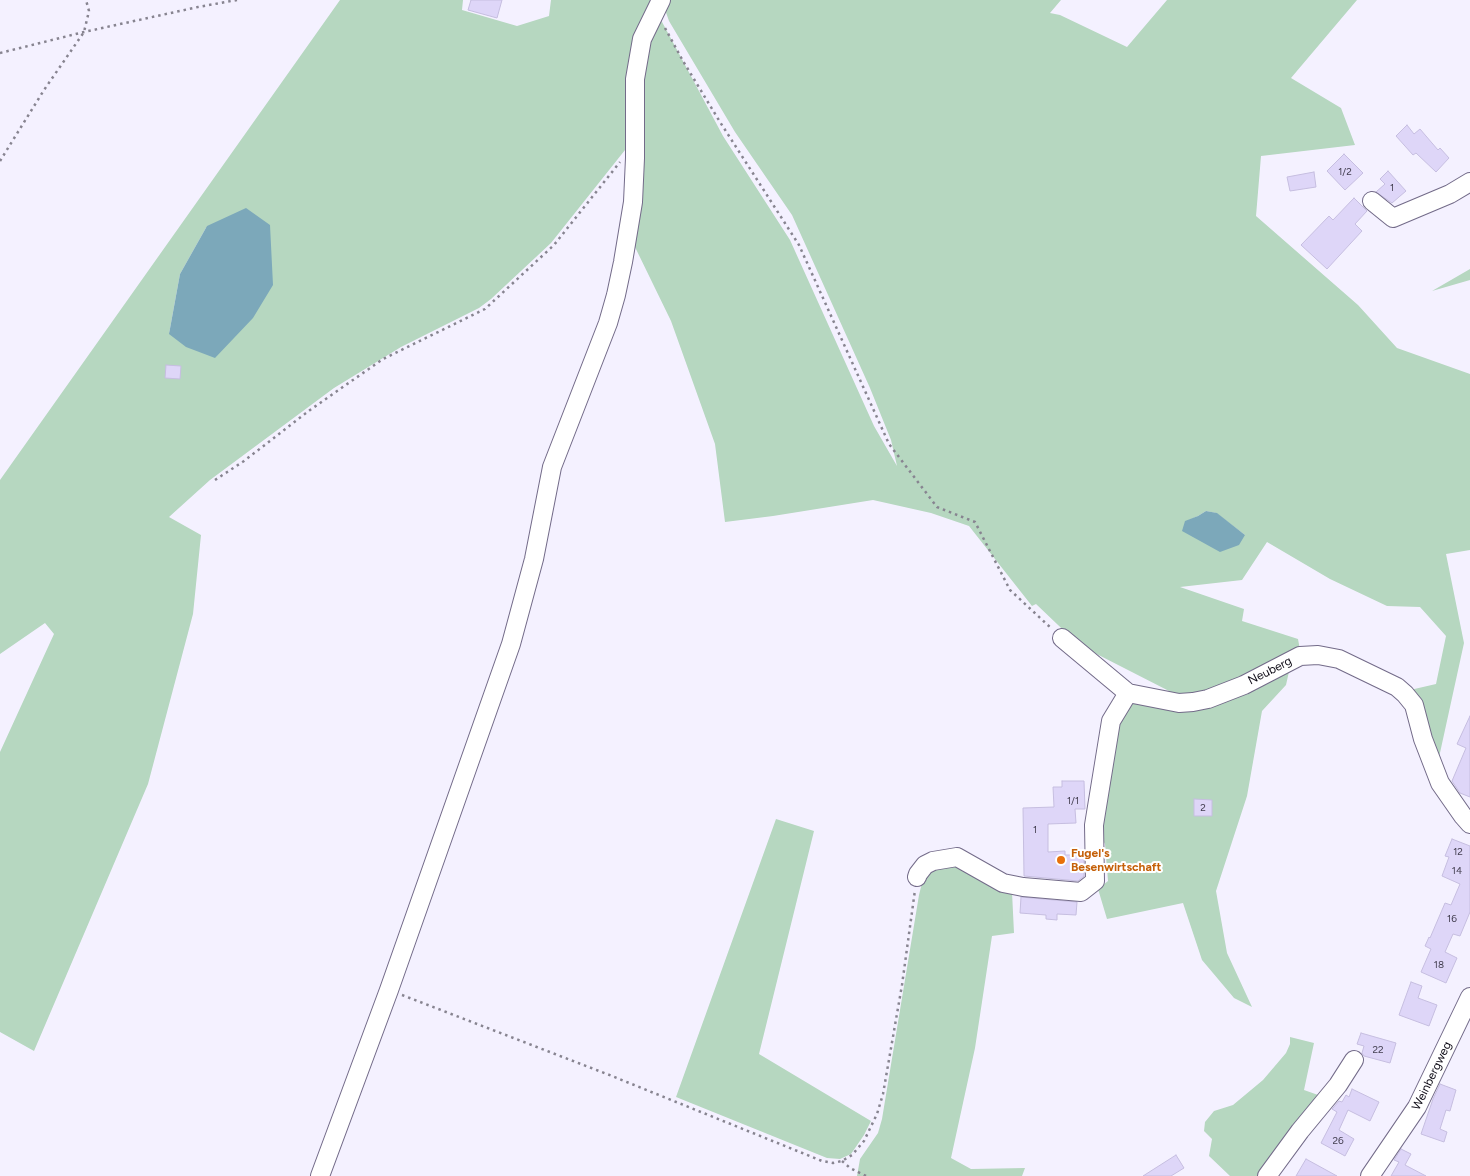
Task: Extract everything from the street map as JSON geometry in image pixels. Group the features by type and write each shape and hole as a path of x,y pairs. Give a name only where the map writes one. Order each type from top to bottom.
{"street":[{"path":"320,1176 389,990 511,644 534,559 552,467 608,323 623,262 633,202 635,79 642,39 658,6"},
{"path":"1372,201 1393,218 1450,194 1470,182"},
{"name":"Neuberg","path":"1062,638 1128,693 1179,703 1208,699 1244,685 1300,656 1318,655 1339,658 1397,686 1414,705 1423,739 1440,783 1470,824"},
{"path":"917,877 925,865 933,861 957,857 1003,883 1023,887 1080,892 1095,881 1094,825 1111,721 1128,693"},
{"name":"Weinbergweg","path":"1370,1176 1418,1107 1470,997"},
{"path":"1267,1176 1300,1131 1338,1085 1354,1060"}],"path":[{"path":"0,161 44,90 84,32 89,10 86,0"},
{"path":"0,53 84,32 238,0"},
{"path":"658,6 720,122 799,245 889,444 937,507 975,522 1010,590 1062,638"},
{"path":"215,480 244,461 310,410 383,358 485,309 554,245 635,144"},
{"path":"389,990 612,1076 822,1162 842,1162 852,1155 864,1141 877,1114 883,1094 902,985 917,877"},
{"path":"842,1162 866,1176"}],"green space":[{"path":"340,0 463,0 462,10 517,26 549,16 551,0 655,0 651,30 661,20 723,136 790,240 874,426 897,466 891,440 870,388 792,215 735,132 669,21 663,4 665,0 1061,0 1050,13 1060,15 1127,47 1167,0 1357,0 1291,78 1341,108 1355,145 1261,156 1256,216 1358,305 1397,348 1470,374 1470,550 1446,554 1464,643 1438,762 1410,690 1436,684 1446,636 1420,607 1387,606 1330,579 1267,542 1242,580 1180,587 1244,609 1242,621 1298,639 1300,650 1234,684 1184,696 1171,692 1079,645 1036,604 1032,606 969,526 931,513 873,500 725,522 715,444 671,321 634,245 629,145 551,243 491,299 479,308 401,347 334,388 210,480 169,517 201,535 193,614 148,784 34,1051 0,1032 0,752 54,634 45,623 0,654 0,480","holes":["207,226 169,334 180,274","1206,511 1216,513 1245,535 1185,522"]},
{"path":"1470,269 1470,280 1432,291"},
{"path":"1290,667 1286,685 1262,711 1247,796 1216,891 1227,953 1252,1007 1234,998 1202,960 1183,903 1107,919 1098,889 1108,881 1105,844 1094,825 1122,710 1140,699 1180,710"},
{"path":"776,819 814,831 759,1054 871,1121 851,1154 840,1159 827,1158 676,1097"},
{"path":"947,863 1012,892 1014,933 992,936 975,1048 951,1158 971,1169 1025,1168 1022,1176 857,1176 860,1159 878,1133 882,1119 919,895 924,875"},
{"path":"1290,1037 1314,1043 1304,1090 1321,1096 1261,1176 1230,1176 1209,1156 1212,1139 1204,1131 1205,1122 1214,1111 1233,1105 1263,1080 1286,1053 1290,1044"}],"water":[{"path":"246,208 270,225 273,285 253,318 215,358 186,347 169,334 180,274 207,226"},
{"path":"1206,511 1217,513 1245,535 1239,545 1220,552 1182,531 1185,521"}],"building":[{"path":"471,0 502,0 497,18 468,10"},
{"path":"1407,125 1414,134 1420,129 1438,150 1440,148 1449,158 1436,172 1416,153 1413,155 1396,136"},
{"path":"1344,154 1363,173 1345,190 1327,171"},
{"path":"1388,171 1406,191 1392,203 1376,192 1385,184 1380,179"},
{"path":"1314,172 1316,187 1290,191 1287,177"},
{"path":"1354,198 1367,211 1355,224 1362,231 1327,269 1301,245 1329,216 1333,220"},
{"path":"166,365 181,366 180,379 165,378"},
{"path":"1470,716 1470,797 1460,793 1452,781 1466,748 1457,744"},
{"path":"1062,781 1084,781 1085,809 1075,809 1076,823 1048,824 1048,852 1065,851 1065,855 1084,855 1084,876 1078,881 1024,876 1023,808 1054,807 1053,787 1062,787"},
{"path":"1194,799 1212,800 1212,816 1194,816"},
{"path":"1452,839 1470,846 1470,912 1460,936 1453,934 1445,952 1457,958 1446,983 1421,972 1431,949 1425,946 1445,903 1451,905 1460,884 1442,876 1449,857 1445,856"},
{"path":"1021,897 1077,902 1076,915 1057,914 1057,920 1046,919 1046,915 1020,913"},
{"path":"1411,982 1422,986 1418,998 1437,1005 1429,1026 1399,1015"},
{"path":"1361,1033 1396,1043 1390,1063 1364,1056 1362,1053 1364,1046 1357,1044"},
{"path":"1440,1084 1456,1090 1450,1111 1446,1110 1440,1129 1447,1132 1444,1142 1421,1134"},
{"path":"1352,1089 1379,1102 1370,1121 1348,1110 1339,1130 1354,1139 1345,1156 1321,1143 1337,1112 1332,1109 1339,1101 1342,1102 1346,1095 1349,1097"},
{"path":"1401,1149 1411,1154 1405,1165 1426,1176 1391,1176 1399,1162 1394,1160"},
{"path":"1176,1155 1184,1168 1171,1176 1143,1176"},
{"path":"1306,1159 1337,1176 1296,1176"}],"place":[{"name":"Fugel's Besenwirtschaft","path":"1061,860"}]}
